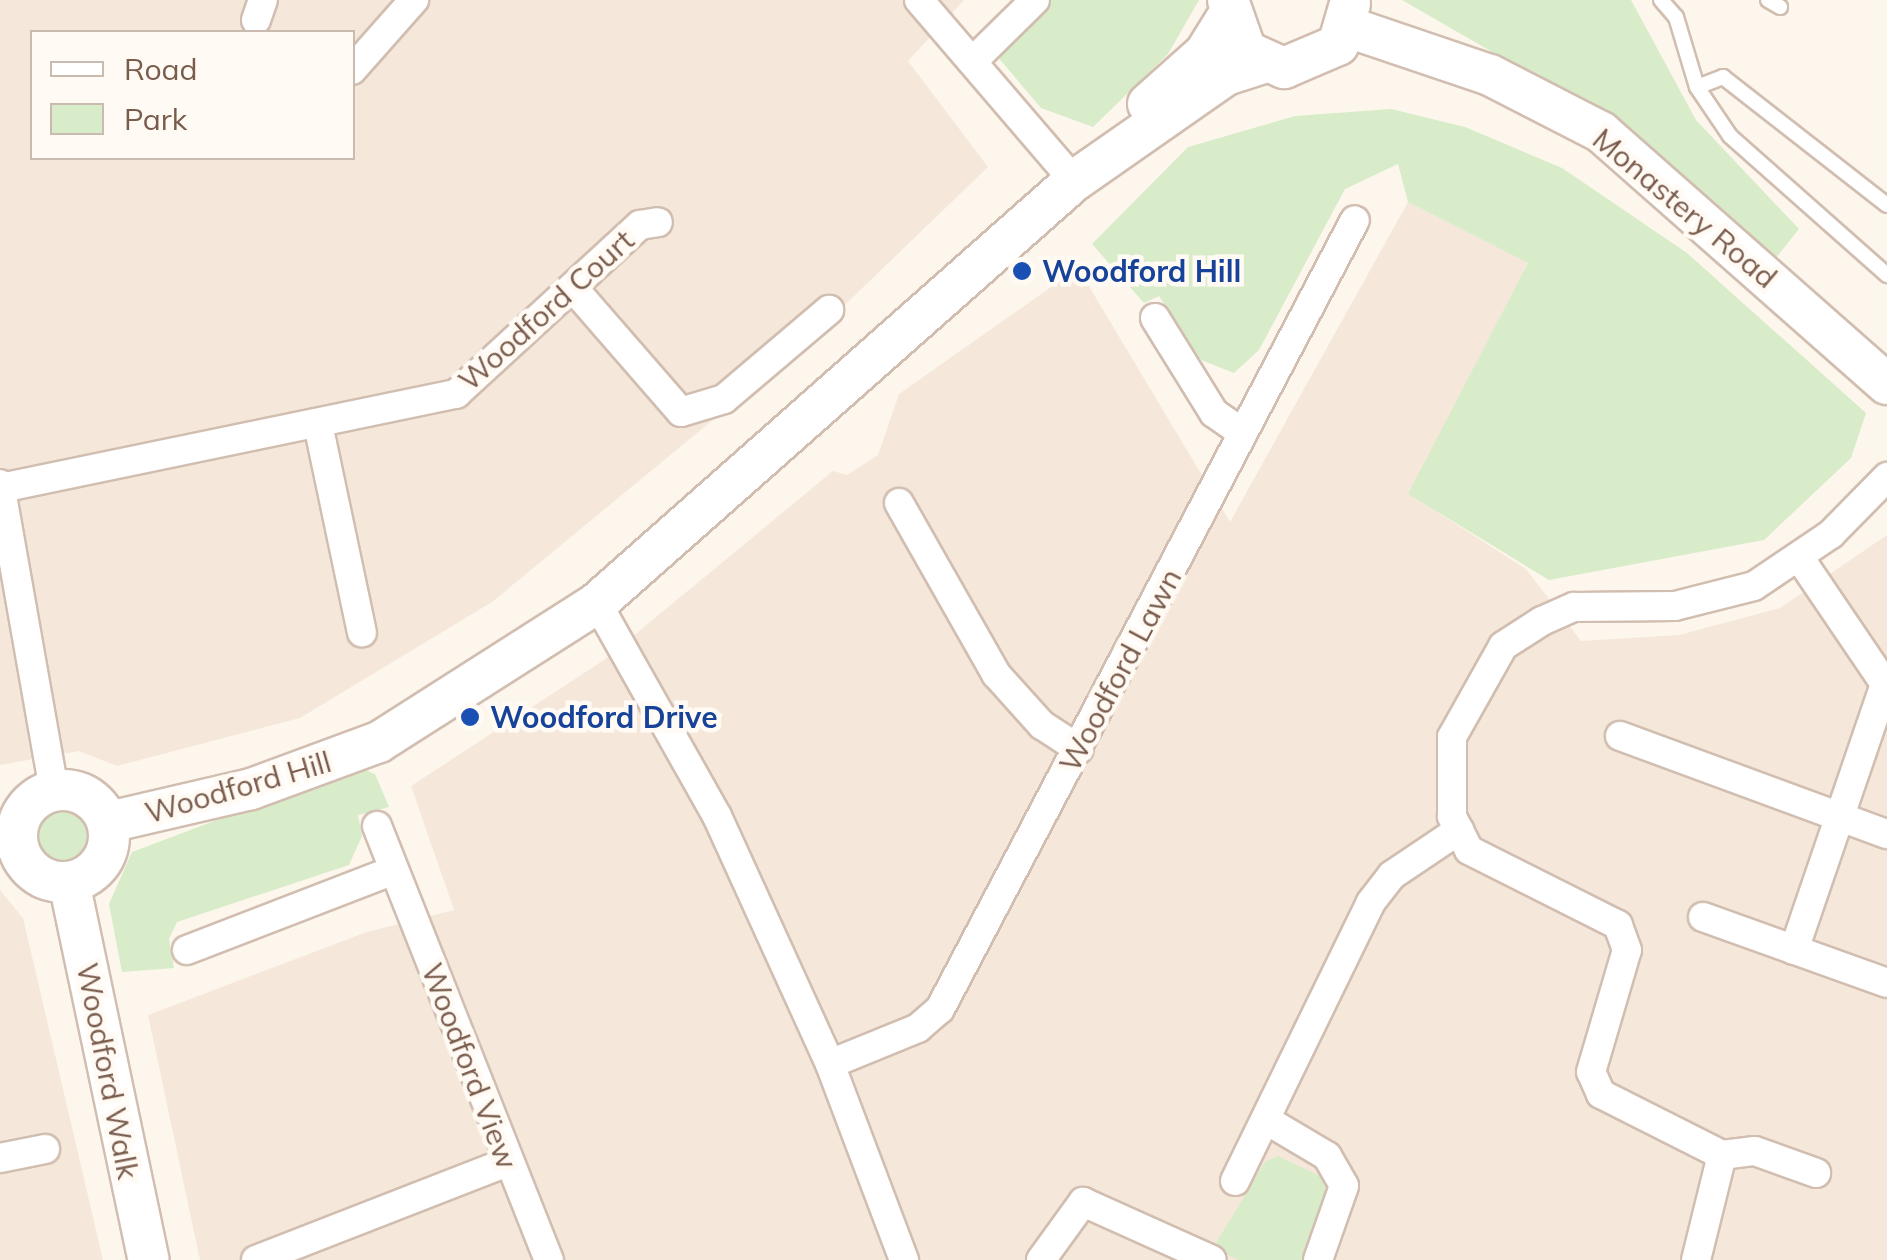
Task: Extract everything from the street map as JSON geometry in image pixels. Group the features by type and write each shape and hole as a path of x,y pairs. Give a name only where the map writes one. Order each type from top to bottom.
{"street":[{"path":"355,67 414,0"},
{"path":"919,0 975,58 1074,181"},
{"path":"975,58 1036,0"},
{"path":"1228,8 1264,63"},
{"name":"Woodford Hill","path":"1115,151 1131,117 1204,53 1228,8"},
{"name":"Monastery Road","path":"1264,63 1304,67 1349,13 1490,75 1601,132 1887,384"},
{"name":"Woodford Hill","path":"108,822 251,789 364,748 597,603 1074,181 1226,75 1264,63"},
{"name":"Woodford Lawn","path":"830,1064 918,1028 940,1009 1355,220"},
{"name":"Woodford Court","path":"0,486 456,394 574,290 640,225 658,222"},
{"path":"574,290 664,403 681,412 724,399 828,310"},
{"path":"1155,318 1214,413 1243,433"},
{"path":"318,424 362,632"},
{"path":"1816,1173 1756,1151 1722,1155 1601,1094 1591,1072 1628,950 1618,925 1468,850 1459,830 1447,776 1452,737 1503,646 1574,606 1716,598 1799,556 1887,477"},
{"path":"0,486 54,791"},
{"path":"899,502 996,674 1042,725 1079,748"},
{"path":"1794,950 1843,818 1886,684 1840,608 1799,556"},
{"path":"597,603 717,816 830,1064 904,1260"},
{"path":"1620,736 1887,834"},
{"path":"54,791 80,794 108,822 98,866 69,882 30,870 9,844 21,816 54,791"},
{"name":"Woodford View","path":"378,826 392,871 548,1260"},
{"path":"1235,1180 1268,1122 1370,902 1392,875 1459,830"},
{"path":"187,950 392,871"},
{"name":"Woodford Walk","path":"69,882 149,1260"},
{"path":"1703,917 1887,983"},
{"path":"1268,1122 1327,1156 1344,1186 1318,1260"},
{"path":"0,1158 45,1149"},
{"path":"1696,1260 1722,1155"},
{"path":"250,1258 506,1162"},
{"path":"1040,1260 1082,1202 1212,1260"}],"lane":[{"path":"1661,0 1676,16 1697,87 1763,174 1887,276"},
{"path":"1697,87 1723,77 1887,205"}],"shaded area":[{"path":"0,0 964,0 908,61 988,167 799,349 492,602 300,718 117,766 79,751 0,765"},
{"path":"1408,202 1528,263 1409,494 1526,569 1581,641 1679,635 1780,608 1887,535 1887,1260 200,1260 148,1015 367,932 454,910 411,786 604,660 833,471 847,475 878,455 899,394 1078,268 1230,522"},
{"path":"0,890 23,918 103,1260 0,1260"}],"green space":[{"path":"1051,0 1199,0 1168,54 1093,127 1041,108 997,56"},
{"path":"1402,0 1631,0 1696,120 1799,229 1771,264 1534,76"},
{"path":"1391,109 1465,127 1562,168 1687,253 1866,413 1851,458 1764,540 1549,580 1408,494 1528,263 1408,202 1398,164 1345,189 1259,350 1234,373 1201,360 1159,296 1144,303 1092,244 1188,147 1295,116"},
{"path":"358,767 375,774 389,807 358,815 362,836 349,865 177,922 169,939 174,968 122,972 109,904 132,852"},
{"path":"65,805 88,815 98,838 88,861 65,871 42,861 32,838 42,815"},
{"path":"1278,1156 1320,1176 1326,1190 1302,1260 1238,1260 1213,1248 1265,1162"}],"place":[{"name":"Woodford Hill","path":"1022,271"},
{"name":"Woodford Drive","path":"470,717"}]}
